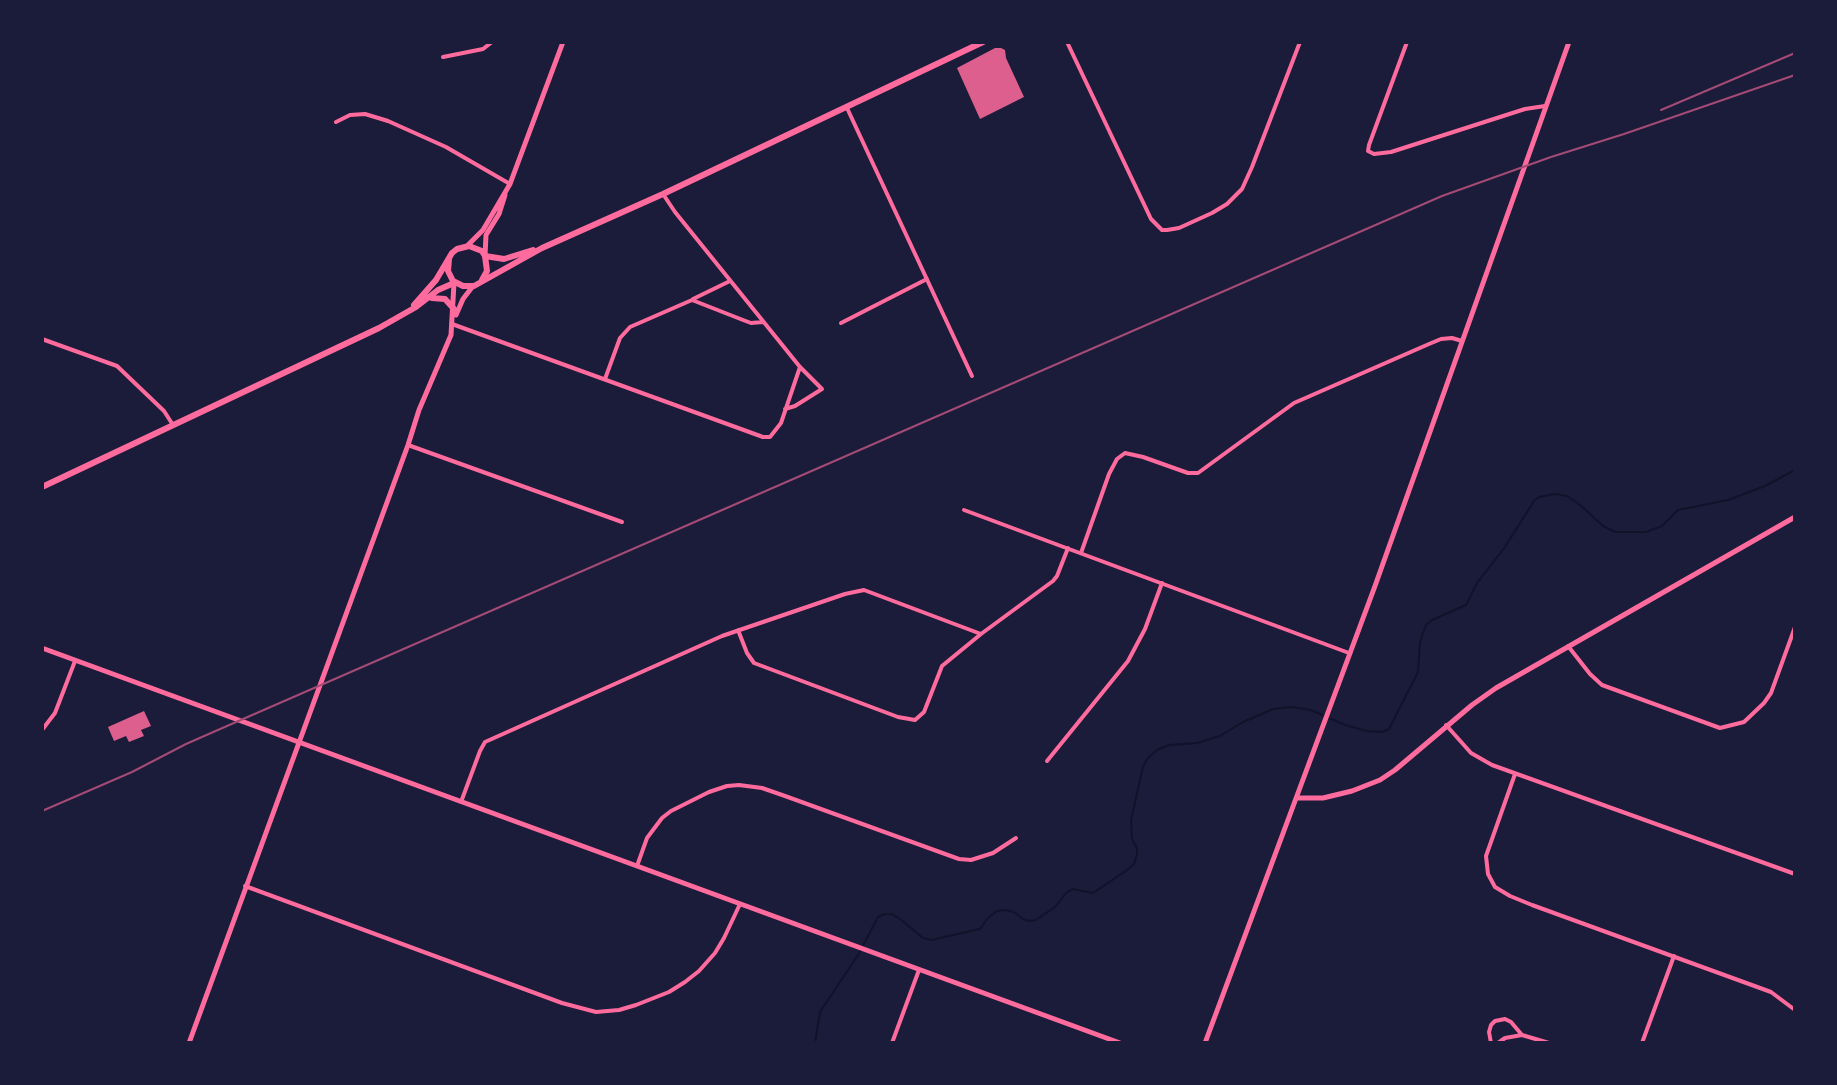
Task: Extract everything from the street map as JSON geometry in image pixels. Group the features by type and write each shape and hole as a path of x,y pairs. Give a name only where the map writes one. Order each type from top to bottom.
{"main road":[{"path":"449,259 449,277 454,283 463,286 477,284 542,248 983,42"},
{"path":"398,317 414,305 436,280 457,249 475,248 485,256 504,259 542,248"},
{"path":"477,284 487,271 485,256"},
{"path":"42,487 379,328 454,283"},
{"path":"428,298 445,299 454,309"}],"street":[{"path":"443,57 483,49 492,42"},
{"path":"485,256 486,235 499,214 563,42"},
{"path":"1067,42 1151,219 1162,230 1190,224 1212,213 1236,197 1242,189 1300,42"},
{"path":"1407,42 1372,133 1368,151 1374,154 1391,152 1525,109 1545,106"},
{"path":"1205,1043 1569,42"},
{"path":"847,108 972,376"},
{"path":"336,122 356,114 388,121 446,147 508,187"},
{"path":"463,247 483,230 508,187"},
{"path":"663,194 800,367 822,389 785,409"},
{"path":"841,323 927,279"},
{"path":"605,379 620,338 630,327 730,281"},
{"path":"189,1043 425,395 451,335 454,283"},
{"path":"453,322 463,299 477,284"},
{"path":"692,300 751,323 764,322"},
{"path":"453,322 763,437 774,433 800,367"},
{"path":"1081,553 1114,464 1125,453 1188,473 1198,473 1294,403 1441,339 1462,341"},
{"path":"45,340 117,366 164,411 173,425"},
{"path":"408,445 622,522"},
{"path":"964,510 1349,653"},
{"path":"1296,798 1323,798 1380,780 1496,688 1795,517"},
{"path":"738,630 754,663 898,717 915,720 924,712 942,666 1053,581 1068,548"},
{"path":"1047,761 1128,661 1145,629 1162,583"},
{"path":"461,802 485,742 738,630 845,594 864,590 981,634"},
{"path":"1568,646 1602,685 1720,728 1744,722 1764,703 1771,693 1795,627"},
{"path":"42,648 1120,1043"},
{"path":"42,730 55,713 75,660"},
{"path":"1446,725 1481,760 1795,874"},
{"path":"1515,774 1486,856 1488,874 1495,887 1532,905 1771,992 1795,1010"},
{"path":"637,866 647,838 662,818 709,792 739,785 762,788 959,859 971,860 993,853 1016,838"},
{"path":"245,886 562,1003 596,1012 636,1005 685,982 715,953 740,904"},
{"path":"1642,1043 1674,956"},
{"path":"892,1043 919,969"},
{"path":"1491,1043 1489,1032 1495,1021 1505,1019 1511,1022 1522,1035"},
{"path":"1498,1043 1505,1038 1522,1035 1549,1043"}],"building":[{"path":"995,48 1005,50 1024,97 980,119 957,68"},
{"path":"144,711 151,726 141,730 144,736 129,742 126,736 114,741 108,727"}],"waterway":[{"path":"815,1043 820,1012 858,955 878,917 892,914 923,938 931,940 980,929 997,911 1014,912 1023,919 1036,920 1055,907 1067,892 1073,889 1093,893 1127,870 1134,864 1137,854 1131,820 1143,767 1157,750 1220,736 1273,709 1291,707 1311,710 1367,731 1389,729 1418,672 1420,642 1426,625 1466,605 1477,583 1539,497 1555,494 1567,496 1615,532 1646,532 1662,526 1678,510 1728,500 1795,470"}],"railway":[{"path":"1661,110 1795,53"},
{"path":"42,811 132,772 186,744 1442,196 1795,75"}]}
